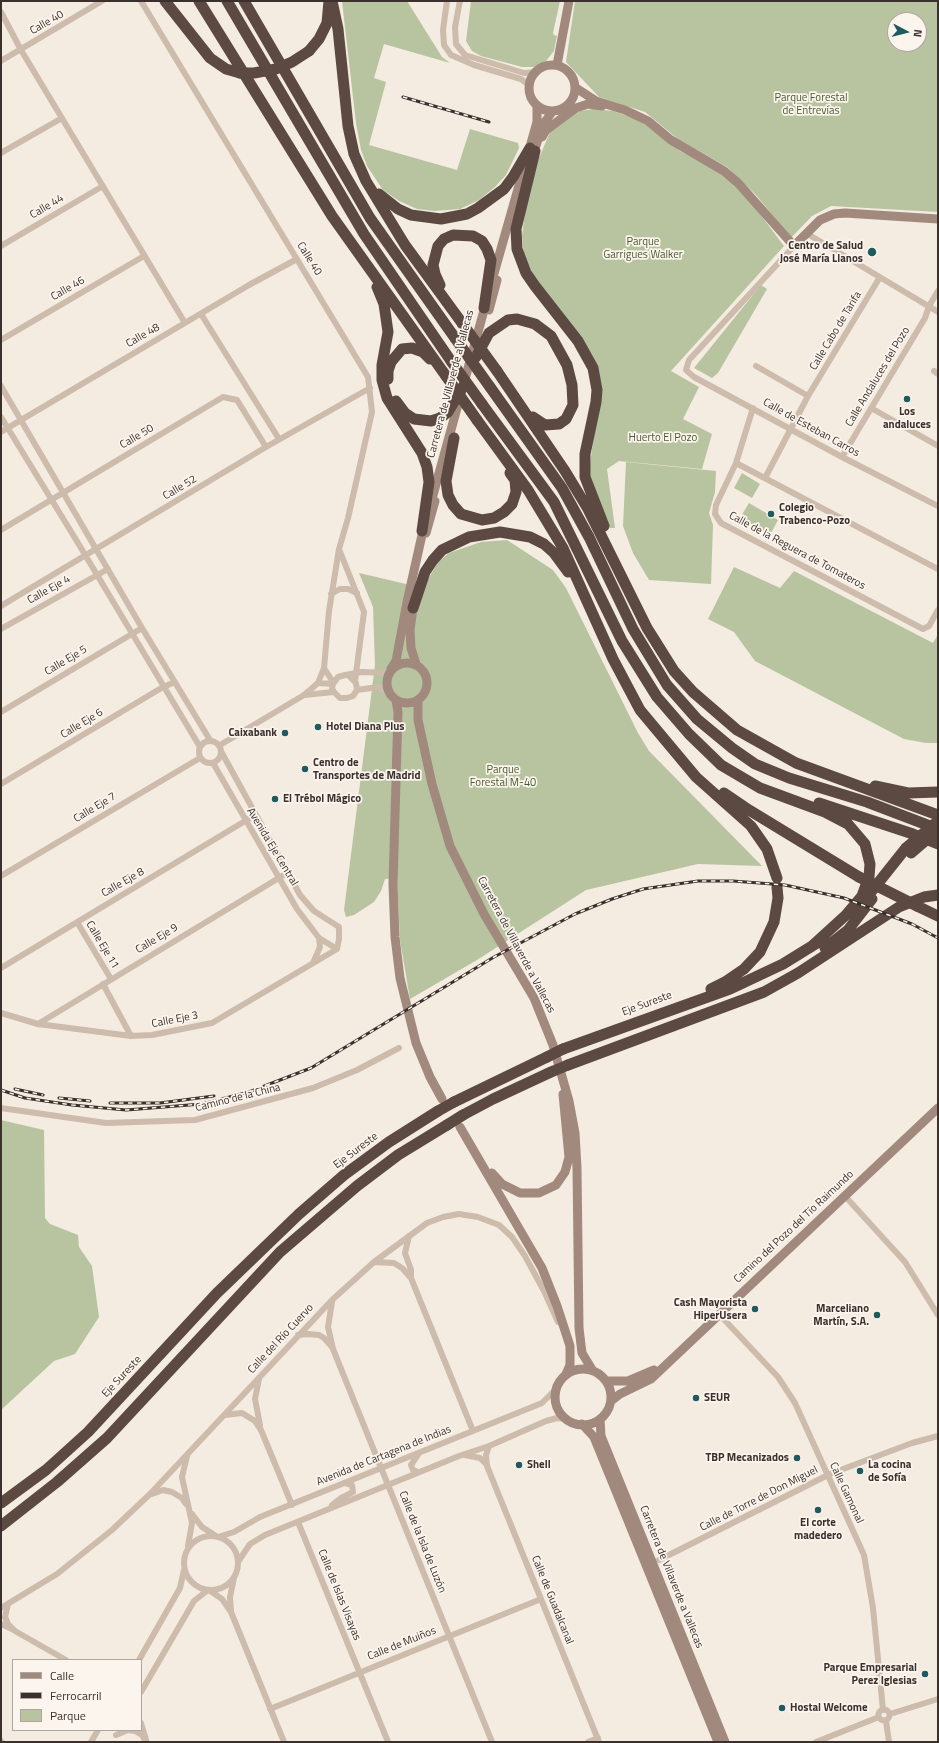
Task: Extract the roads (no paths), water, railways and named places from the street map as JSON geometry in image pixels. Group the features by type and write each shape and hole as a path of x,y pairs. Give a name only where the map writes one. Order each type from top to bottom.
{"highway":[{"path":"165,1 210,58 226,69 240,73 254,73 276,69 292,62 309,51 319,39 327,23 329,1"},
{"path":"199,1 332,216 528,490 563,548 613,660 640,710 696,777 751,826 767,849 777,882 777,909 774,922 765,943 752,962 725,982 676,1002 648,1017"},
{"path":"227,1 364,234 451,361 554,502 622,642 657,697 689,734 721,764 760,788 825,812 848,824 865,844 870,864 869,877 862,896 846,915 812,946"},
{"path":"244,1 370,218 562,488 589,537 633,629 667,685 697,719 732,748 755,764 788,778 868,802 938,830"},
{"path":"332,1 338,29 348,126 354,154 366,181 405,245 526,411 588,509 647,628 674,671 710,708 737,730 771,750 796,763 938,815"},
{"path":"366,181 384,200 410,214 441,219 454,218 478,208 504,189 532,149"},
{"path":"532,149 516,229 517,249 526,273 578,341 593,368 597,390 596,402 585,454 585,478 647,628"},
{"path":"453,311 435,274 433,265 438,246 444,239 462,234 473,236 482,241 488,249 491,260 491,270 484,308"},
{"path":"370,270 384,304 388,332 382,366 382,380 387,398 422,453 427,467 429,482 422,531"},
{"path":"476,357 489,333 508,320 518,320 535,324 551,336 562,354 571,380 573,395 571,409 566,419 559,424 550,425 540,423 526,411"},
{"path":"443,371 423,352 412,348 402,349 395,355 388,371 388,382 392,395 405,413 422,421 431,421 440,418 448,412 464,385"},
{"path":"454,438 446,481 448,495 453,505 461,514 472,519 482,520 494,518 504,512 512,504 516,492 515,480 490,438"},
{"path":"412,608 425,572 442,550 469,537 500,532 530,537 544,544 554,553 564,566 594,615"},
{"path":"689,734 724,760 748,775 784,792 913,834 938,844"},
{"path":"680,758 749,810 859,877 938,916"},
{"path":"823,773 908,793 938,792"},
{"path":"812,946 837,929 908,851 938,821"},
{"path":"718,1008 739,995 792,970 848,930 908,851 938,830"},
{"path":"844,943 857,929 896,904 938,888"},
{"path":"1,1526 58,1482 107,1438 269,1264 300,1234 398,1155 463,1115 493,1099 551,1072 764,992 798,973 899,907 924,897 938,895"},
{"name":"Eje Sureste","path":"1,1503 46,1470 88,1432 217,1293 299,1214 344,1176 389,1142 454,1102 547,1056 648,1017 730,989 755,978 812,946"}],"main road":[{"path":"557,65 569,1"},
{"path":"576,88 571,102 559,111 552,112 538,106 532,100 529,85 536,72 542,67 557,65 570,73 576,88 596,101 625,110 648,121 671,140 724,171 738,183 794,246 820,220 834,214 846,213 938,219"},
{"path":"571,102 596,101"},
{"path":"532,149 546,130 576,108 588,104 625,110"},
{"name":"Carretera de Villaverde a Vallecas","path":"416,664 411,648 410,630 412,608 426,532 454,438 532,149 538,106"},
{"name":"Carretera de Villaverde a Vallecas","path":"390,671 396,661 422,531 464,385 484,308 532,149 542,126 552,112"},
{"path":"396,700 407,703 418,700 426,691 427,679 421,668 416,664 403,662 390,671 387,680 389,692 396,700 398,712 392,884 394,937 400,978 416,1043 430,1077 442,1099"},
{"name":"Carretera de Villaverde a Vallecas","path":"418,700 418,720 427,763 450,846 484,914 534,998 553,1045 570,1107 577,1168 578,1309 580,1345 584,1359 593,1371"},
{"path":"562,1077 569,1157 564,1172 551,1188 539,1193 526,1194 507,1188 498,1180 462,1131 542,1268 557,1306 571,1358 566,1374 559,1382 555,1390 556,1406 567,1419 582,1424 592,1423 600,1419 606,1413 611,1401 610,1387 607,1381 593,1371 576,1370 566,1374"},
{"name":"Camino del Pozo del Tío Raimundo","path":"611,1401 620,1394 651,1379 666,1363 938,1108"},
{"name":"Camino del Pozo del Tío Raimundo","path":"607,1381 621,1383 631,1381 666,1363"},
{"name":"Carretera de Villaverde a Vallecas","path":"600,1419 601,1436 725,1742"},
{"name":"Carretera de Villaverde a Vallecas","path":"582,1424 594,1437 718,1742"}],"street":[{"name":"Calle 40","path":"1,61 102,1"},
{"name":"Calle 40","path":"141,1 368,377 372,412 348,518 338,549 324,668 318,683"},
{"path":"447,1 443,30 444,45 451,55 473,64 521,79 529,85"},
{"path":"460,1 455,27 456,44 465,55 524,73 536,72"},
{"path":"1,12 21,50 185,323"},
{"path":"1,153 62,118"},
{"name":"Calle 44","path":"1,246 103,186"},
{"path":"806,234 938,312"},
{"name":"Calle de Esteban Carros","path":"794,246 689,360 686,370 694,377 791,428 842,457 938,506"},
{"name":"Calle 46","path":"1,340 144,256"},
{"name":"Calle 48","path":"1,432 185,323 297,259"},
{"name":"Calle Cabo de Tarifa","path":"765,478 808,396 880,277"},
{"name":"Calle Andaluces del Pozo","path":"842,457 925,318 929,306 938,291"},
{"path":"201,314 279,439"},
{"path":"756,366 808,396"},
{"path":"1,386 142,628 210,740 220,745 222,753 219,760 213,763 206,763 200,758 200,747 52,499 1,417"},
{"name":"Calle 52","path":"1,606 97,550 279,439 370,388"},
{"name":"Calle 50","path":"1,530 223,397 237,400 266,447"},
{"name":"Calle de la Reguera de Tomateros","path":"753,408 736,463 716,505 715,514 721,523 923,629 929,626 938,610"},
{"path":"871,408 938,446"},
{"path":"736,463 938,569"},
{"path":"338,549 364,612 354,681"},
{"name":"Calle Eje 4","path":"1,629 108,569"},
{"path":"332,594 340,589 357,593"},
{"name":"Calle Eje 5","path":"1,712 142,628"},
{"path":"324,668 333,683 334,692 340,698 353,696 357,690 378,687 389,692"},
{"path":"333,683 338,677 356,673 390,671"},
{"path":"348,675 354,681 357,690"},
{"name":"Calle Eje 6","path":"1,784 163,687 175,682"},
{"path":"220,745 304,695 318,683 333,683"},
{"path":"304,695 334,692"},
{"path":"200,747 210,740"},
{"name":"Avenida Eje Central","path":"222,753 300,895 314,911 339,927 337,949"},
{"name":"Calle Eje 7","path":"1,876 200,758"},
{"name":"Avenida Eje Central","path":"213,763 245,822 297,909 319,938"},
{"name":"Calle Eje 8","path":"1,968 255,815"},
{"name":"Calle Eje 9","path":"38,1024 287,872"},
{"name":"Calle Eje 11","path":"77,922 111,979"},
{"path":"319,938 337,949"},
{"path":"311,965 317,956 320,947 319,938"},
{"name":"Calle Eje 3","path":"1,1013 38,1024 131,1036 152,1035 212,1023 337,949"},
{"name":"Calle Eje 11","path":"103,984 131,1036"},
{"name":"Camino de la China","path":"1,1108 106,1123 195,1120 313,1088 357,1070 399,1048"},
{"path":"844,1195 905,1262 938,1315"},
{"name":"Calle del Río Cuervo","path":"1,1608 57,1574 112,1530 150,1494 332,1300 374,1262 434,1219 451,1215 478,1216 499,1225 512,1236 525,1256 566,1335"},
{"path":"409,1236 405,1253 411,1270 411,1278"},
{"path":"374,1262 394,1263 402,1268 411,1278 473,1431"},
{"name":"Calle de la Isla de Luzón","path":"332,1300 328,1320 333,1348 380,1468 492,1742"},
{"name":"Calle Gamonal","path":"719,1314 778,1377 787,1390 805,1425 864,1555 873,1608 883,1710"},
{"name":"Calle de la Isla de Luzón","path":"298,1335 319,1335 329,1342 333,1348"},
{"path":"261,1375 255,1400 261,1430"},
{"name":"Avenida de Cartagena de Indias","path":"217,1536 234,1532 260,1517 542,1403 555,1390"},
{"path":"224,1415 238,1413 247,1415 255,1420 261,1430 292,1504"},
{"path":"231,1612 230,1596 238,1562 250,1544 265,1535 418,1472 489,1446 546,1421 557,1418 567,1419"},
{"name":"Calle de Torre de Don Miguel","path":"659,1560 827,1476 912,1442 938,1436"},
{"name":"Calle de Guadalcanal","path":"489,1446 486,1455 487,1466 598,1740"},
{"path":"418,1472 413,1470 411,1465 421,1452"},
{"path":"140,1659 180,1588 184,1562 193,1526 182,1477 188,1453"},
{"path":"464,1455 480,1458 487,1466"},
{"path":"328,1509 341,1498 353,1492 352,1485 345,1483"},
{"path":"150,1494 163,1490 172,1492 182,1498 202,1527 232,1546 238,1562"},
{"name":"Calle de Islas Visayas","path":"298,1522 388,1742"},
{"path":"187,1550 194,1542 201,1538 217,1536"},
{"path":"184,1568 195,1586 208,1590 222,1599 231,1612 284,1742"},
{"path":"142,1690 194,1601 208,1590 224,1587 235,1575"},
{"name":"Calle de Muiños","path":"270,1709 541,1599"},
{"path":"8,1604 5,1617 15,1631"},
{"path":"1,1624 64,1659"},
{"path":"889,1742 886,1721 890,1714 938,1699"},
{"path":"880,1718 880,1713 883,1710 890,1714"},
{"path":"816,1742 880,1718 886,1721"},
{"path":"142,1725 146,1735 146,1742"},
{"path":"91,1742 97,1731"},
{"path":"135,1731 138,1732 146,1742"},
{"path":"112,1742 118,1733"},
{"path":"588,1742 598,1740"}],"railway":[{"path":"403,97 489,122"},
{"path":"1,1090 25,1098 72,1105 126,1110 202,1104 249,1092 311,1068 494,957 575,914 612,899 643,889 698,881 733,881 785,885 844,898 912,924 938,938"},
{"path":"15,1089 43,1095"},
{"path":"110,1103 160,1103 214,1096"},
{"path":"59,1098 90,1101"}],"place":[{"name":"Centro de Salud José María Llanos","path":"872,252"},
{"name":"Los andaluces","path":"907,399"},
{"name":"Colegio Trabenco-Pozo","path":"771,514"},
{"name":"Hotel Diana Plus","path":"318,727"},
{"name":"Caixabank","path":"285,733"},
{"name":"Centro de Transportes de Madrid","path":"305,769"},
{"name":"El Trébol Mágico","path":"275,799"},
{"name":"Cash Mayorista HiperUsera","path":"755,1309"},
{"name":"Marceliano Martín, S.A.","path":"877,1315"},
{"name":"SEUR","path":"696,1398"},
{"name":"TBP Mecanizados","path":"797,1458"},
{"name":"Shell","path":"519,1465"},
{"name":"La cocina de Sofía","path":"860,1471"},
{"name":"El corte madedero","path":"818,1510"},
{"name":"Parque Empresarial Perez Iglesias","path":"925,1674"},
{"name":"Hostal Welcome","path":"782,1708"}],"park label":[{"name":"Parque Forestal de Entrevías","path":"811,104"},
{"name":"Parque Garrigues Walker","path":"643,248"},
{"name":"Huerto El Pozo","path":"663,438"},
{"name":"Parque Forestal M-40","path":"503,776"}]}
